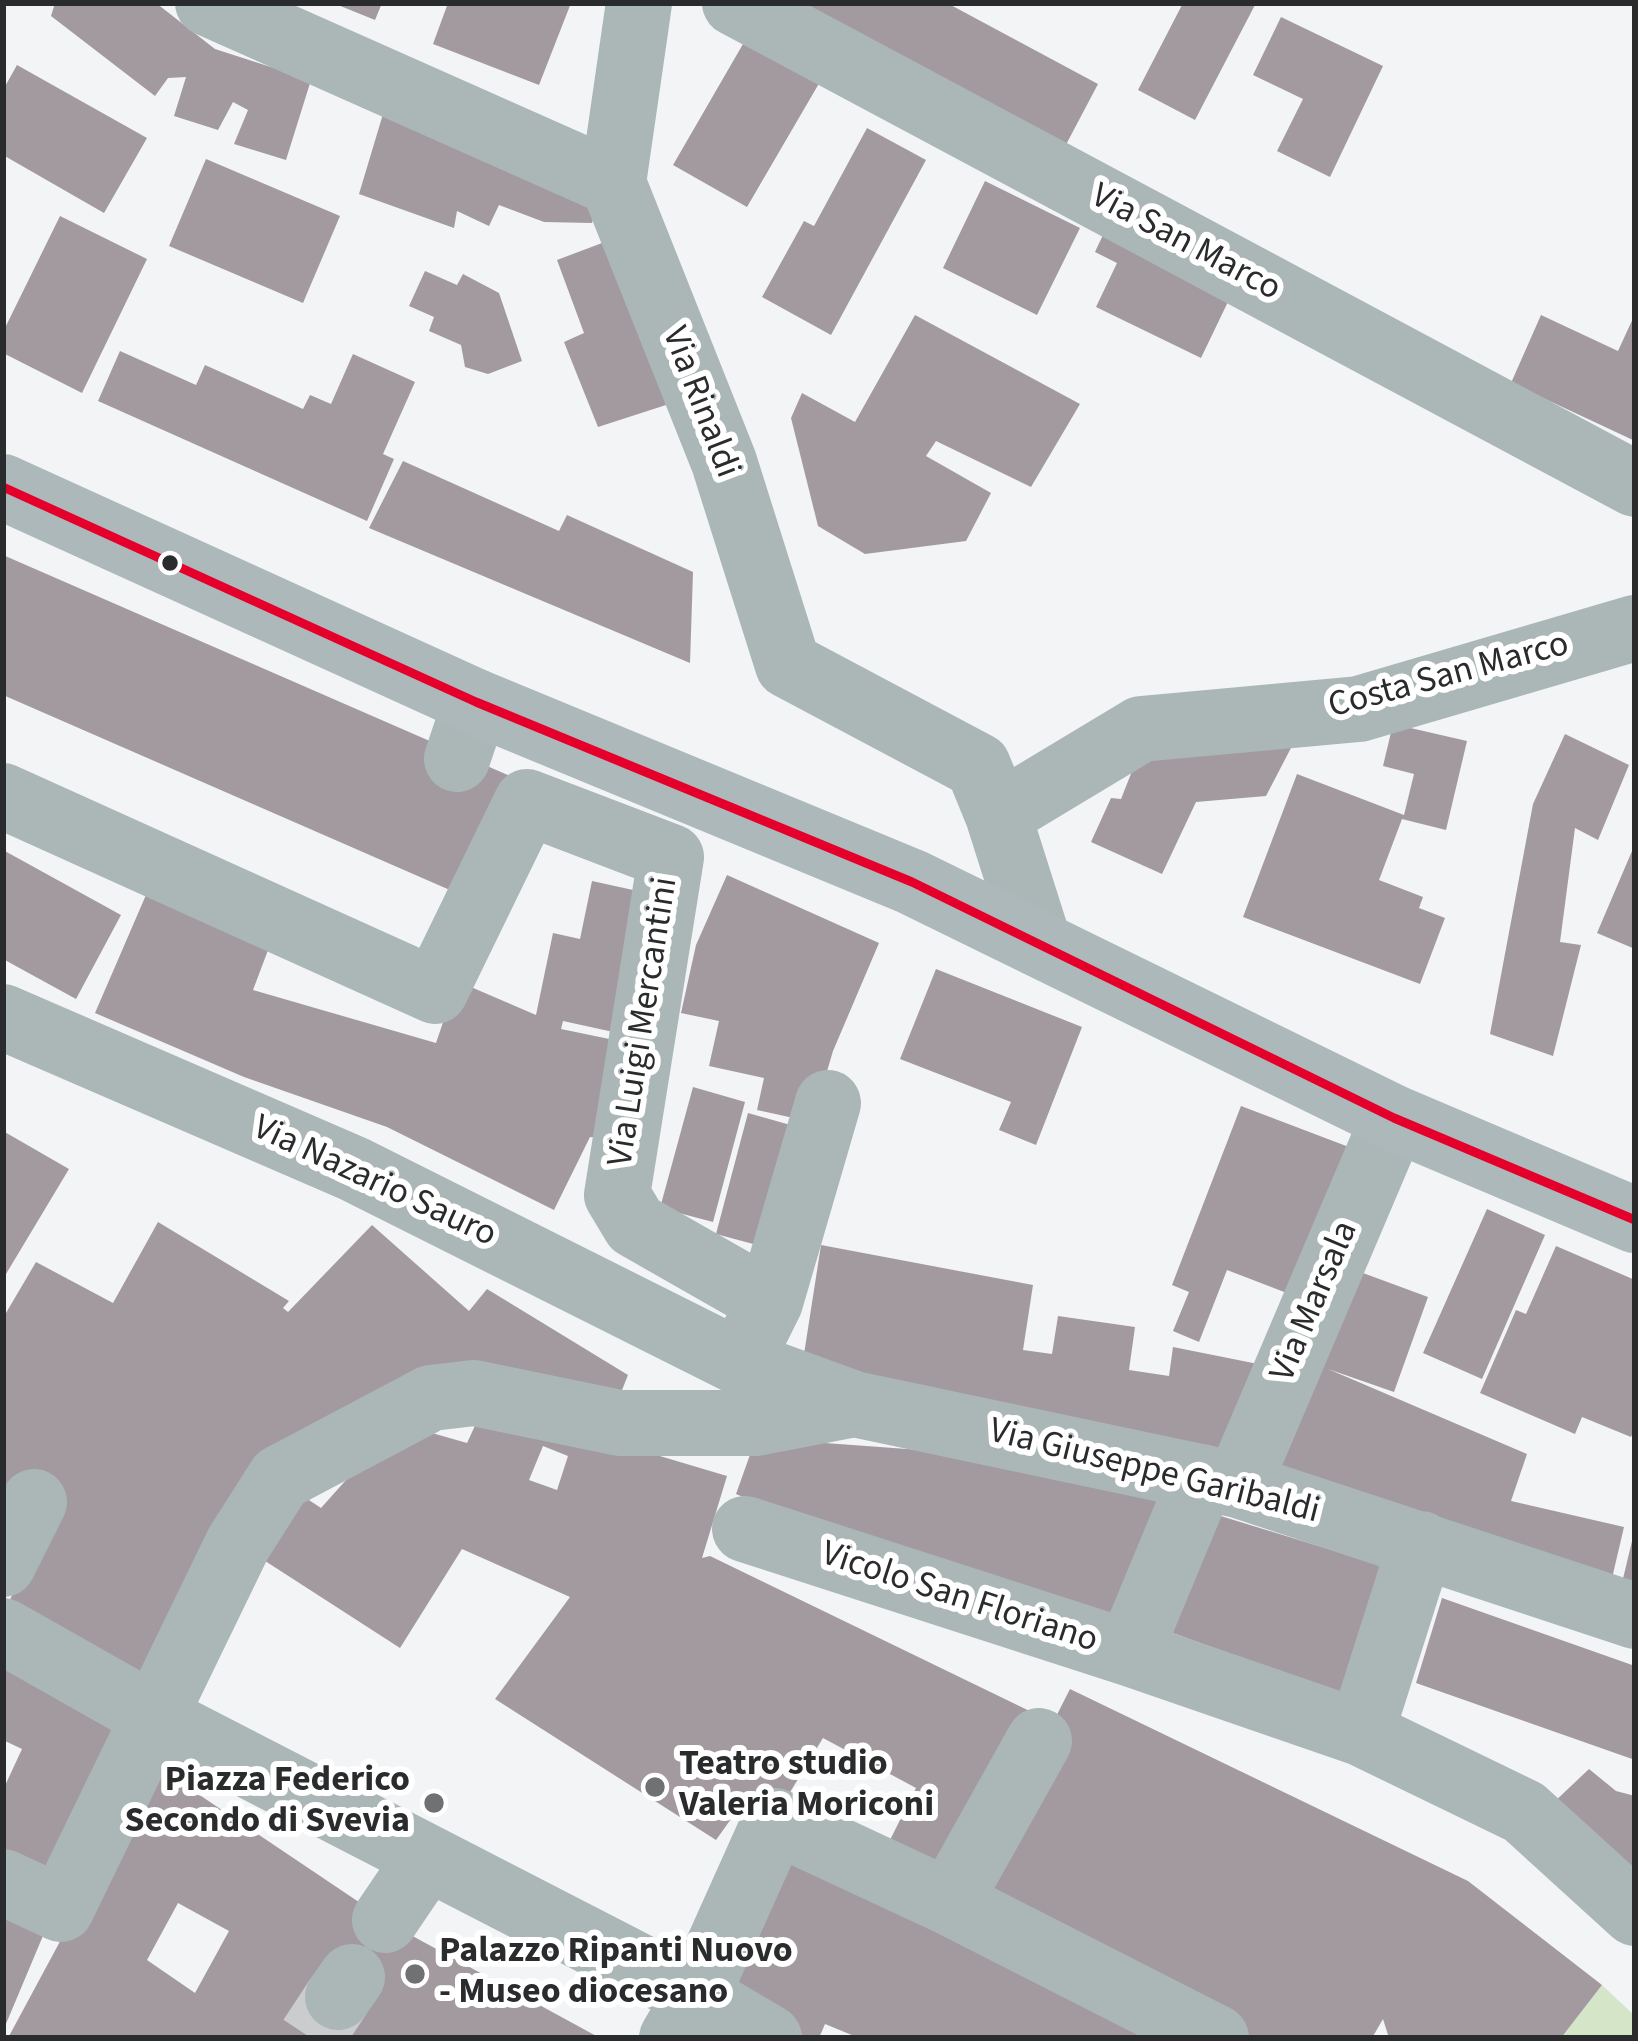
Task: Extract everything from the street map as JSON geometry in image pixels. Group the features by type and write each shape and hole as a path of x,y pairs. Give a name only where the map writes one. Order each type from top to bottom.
{"main road":[{"path":"3,487 466,730 912,882 1394,1118 1635,1220"}],"street":[{"path":"208,3 613,183 639,3"},
{"name":"Via San Marco","path":"735,3 1635,484"},
{"name":"Via Rinaldi","path":"613,183 724,462 788,665 978,766 1039,944"},
{"name":"Costa San Marco","path":"998,815 1141,729 1360,709 1635,628"},
{"name":"Via Luigi Mercantini","path":"3,796 434,991 527,802 671,856 616,1195 635,1225 770,1302"},
{"name":"Via Nazario Sauro","path":"3,1017 354,1169 739,1362"},
{"path":"739,1362 770,1302 828,1103"},
{"name":"Via Marsala","path":"1231,1470 1394,1118"},
{"name":"Via Giuseppe Garibaldi","path":"739,1362 854,1404 1231,1470 1420,1544 1635,1616"},
{"path":"3,1882 61,1909 141,1723 238,1544 280,1478 431,1399 474,1394 620,1423 755,1423 854,1404"},
{"name":"Vicolo San Floriano","path":"745,1529 1129,1653 1231,1470"},
{"path":"3,1564 34,1502"},
{"path":"1361,1733 1420,1544"},
{"path":"3,1631 141,1723 427,1858 692,2012 769,2038"},
{"path":"1129,1653 1361,1733 1524,1812 1635,1913"},
{"path":"950,1901 1039,1741"},
{"path":"692,2012 776,1821 950,1901 1216,2038"},
{"path":"385,1920 427,1858"}],"green space":[{"path":"1602,1985 1635,2016 1635,2038 1561,2038"}],"building":[{"path":"55,3 156,3 215,49 311,80 286,160 234,144 248,110 233,102 218,130 174,116 186,77 168,78 155,96 51,16"},
{"path":"333,3 382,3 375,20"},
{"path":"448,3 571,3 539,85 433,44"},
{"path":"773,3 947,3 1098,84 1060,156"},
{"path":"1183,3 1256,3 1195,120 1138,90"},
{"path":"1281,17 1383,66 1330,177 1277,151 1303,99 1253,75"},
{"path":"754,25 828,68 747,207 673,165"},
{"path":"17,65 147,138 104,213 3,155 3,90"},
{"path":"383,114 596,209 592,223 544,222 499,205 489,226 457,211 454,228 359,194"},
{"path":"867,128 926,160 831,335 762,297 804,221 814,226"},
{"path":"206,159 340,216 303,303 169,246"},
{"path":"985,181 1080,228 1037,315 943,268"},
{"path":"60,216 147,259 82,393 3,353 3,332"},
{"path":"1110,220 1238,281 1201,358 1096,307 1117,263 1095,252"},
{"path":"610,240 666,405 598,427 564,342 584,333 557,260"},
{"path":"425,271 457,285 463,274 499,293 522,361 488,374 465,367 461,345 429,331 434,317 409,306"},
{"path":"1635,314 1635,441 1511,383 1541,315 1618,351"},
{"path":"915,315 1080,404 1031,487 936,441 926,456 991,493 966,541 865,554 818,526 791,418 802,393 855,422"},
{"path":"120,351 196,385 205,365 303,409 310,395 331,404 353,354 415,382 383,454 394,459 367,521 98,401"},
{"path":"403,461 559,531 567,515 693,572 690,663 369,528"},
{"path":"3,555 510,776 459,894 3,695"},
{"path":"1393,724 1467,741 1446,830 1402,819 1379,880 1423,897 1419,908 1445,918 1420,984 1243,917 1297,774 1404,815 1414,774 1383,766"},
{"path":"1565,734 1629,765 1598,840 1575,828 1560,942 1581,945 1553,1056 1490,1034 1533,804"},
{"path":"1292,746 1266,796 1196,802 1162,874 1091,842 1111,798 1121,799 1140,751"},
{"path":"1635,844 1635,949 1597,933"},
{"path":"3,850 121,915 76,999 3,959"},
{"path":"727,875 879,943 833,1051 812,1122 757,1110 764,1078 709,1066 719,1021 681,1013 696,945"},
{"path":"592,881 656,895 627,1035 563,1021 561,1029 619,1041 604,1138 590,1137 554,1210 387,1127 244,1077 95,1013 149,888 273,937 253,990 436,1043 457,981 536,1015 553,933 580,939"},
{"path":"936,969 1082,1027 1036,1145 999,1130 1011,1102 900,1059"},
{"path":"693,1087 745,1102 713,1222 660,1208"},
{"path":"1241,1106 1362,1152 1305,1300 1227,1270 1199,1342 1173,1331 1189,1292 1172,1285"},
{"path":"748,1113 801,1128 768,1248 716,1234"},
{"path":"3,1131 69,1169 3,1279"},
{"path":"1487,1209 1545,1235 1482,1379 1423,1353"},
{"path":"158,1222 289,1301 283,1308 288,1312 372,1225 469,1311 487,1289 628,1375 614,1410 368,1424 146,1681 7,1606 51,1512 3,1486 3,1318 36,1262 113,1303"},
{"path":"821,1245 1033,1285 1023,1350 1052,1354 1058,1316 1135,1327 1129,1370 1169,1376 1173,1347 1263,1365 1223,1469 802,1367"},
{"path":"1556,1246 1635,1280 1635,1428 1631,1437 1582,1417 1575,1434 1480,1393 1516,1310 1526,1314"},
{"path":"1344,1266 1428,1297 1394,1392 1328,1369 1527,1454 1511,1501 1624,1527 1609,1591 1250,1476"},
{"path":"485,1404 727,1476 702,1558 710,1556 1044,1718 950,1892 880,1860 916,1788 823,1738 778,1812 746,1798 716,1840 495,1699 570,1597 462,1549 400,1648 245,1548 283,1483 321,1508 397,1423 467,1443","holes":["543,1446 568,1456 557,1490 529,1480"]},
{"path":"756,1438 976,1454 1177,1501 1131,1622 828,1534 736,1494"},
{"path":"1201,1510 1394,1569 1341,1694 1156,1627"},
{"path":"1635,1537 1635,1595 1620,1591"},
{"path":"1442,1598 1635,1666 1635,1760 1416,1683"},
{"path":"3,1658 123,1717 68,1879 3,1853 3,1790 22,1749 3,1740"},
{"path":"1070,1689 1468,1881 1602,1985 1561,2038 1389,2038 1383,2019 1372,2038 1230,2038 966,1894"},
{"path":"155,1765 396,1927 600,2038 8,2038","holes":["178,1903 229,1931 195,1993 147,1960"]},
{"path":"1589,1769 1616,1791 1635,1796 1635,1890 1551,1805"},
{"path":"780,1845 1185,2038 859,2038 825,2024 819,2038 798,2038 716,1987"},
{"path":"3,1889 53,1912 3,2031"}],"tunnel":[{"path":"311,2038 338,1997"}],"transit line":[{"path":"3,487 476,702 912,882 1394,1118 1635,1220"}],"place":[{"name":"Teatro studio Valeria Moriconi","path":"655,1787"},
{"name":"Piazza Federico Secondo di Svevia","path":"434,1803"},
{"name":"Palazzo Ripanti Nuovo - Museo diocesano","path":"415,1974"}]}
